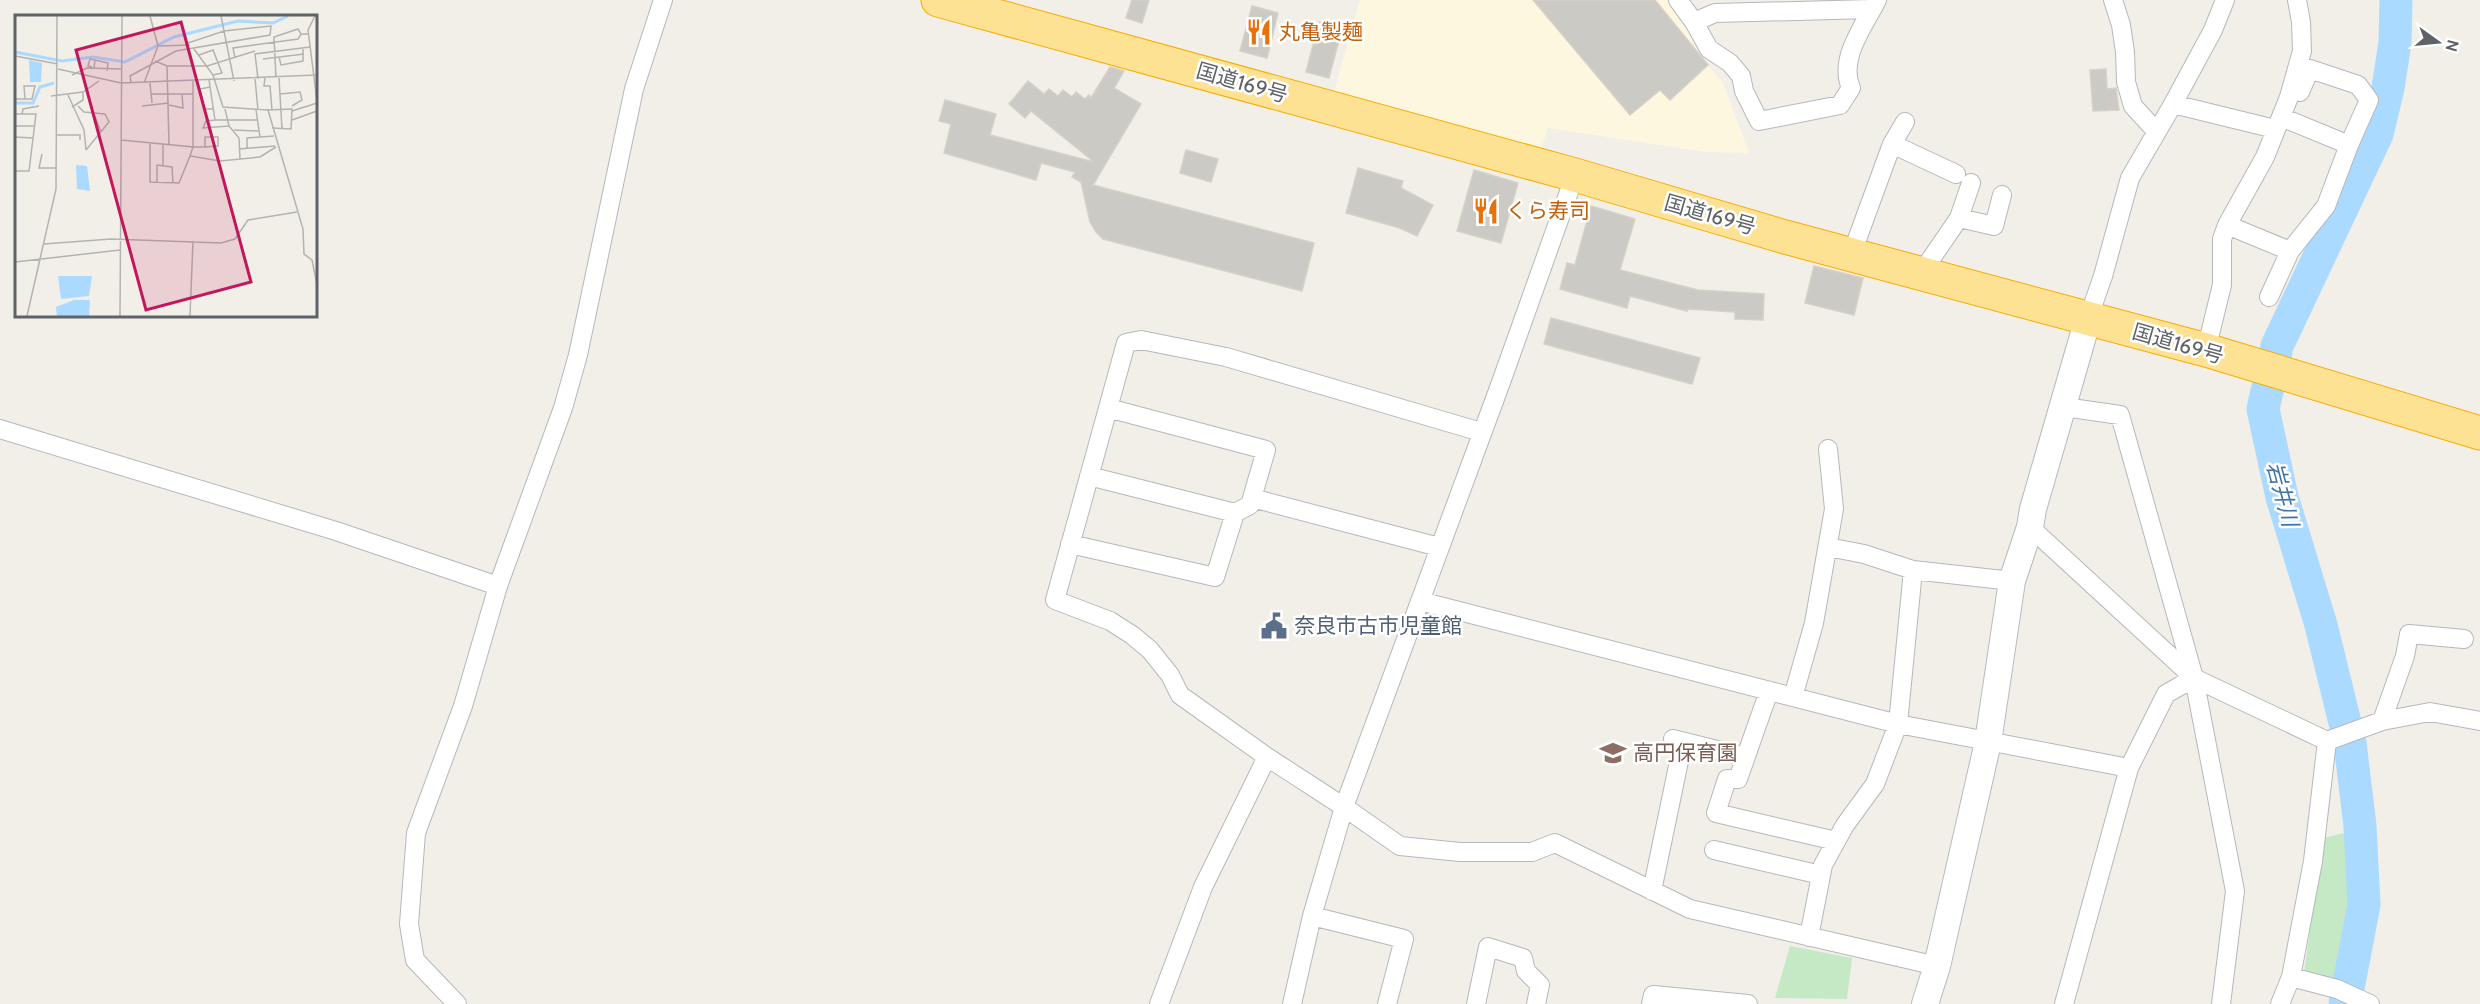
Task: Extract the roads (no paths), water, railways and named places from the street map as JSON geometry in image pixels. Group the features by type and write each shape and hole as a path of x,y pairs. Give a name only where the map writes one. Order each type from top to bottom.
{"highway":[{"name":"国道169号","path":"938,0 1575,175 1785,237 1852,253 2206,351 2480,433"}],"street":[{"path":"457,1004 415,960 409,924 416,833 463,706 498,586 563,408 578,355 634,89 663,0"},
{"path":"1678,0 1694,22 1708,49 1730,63 1741,76 1744,91 1759,121 1840,105 1851,88 1846,77 1846,62 1875,4 1715,13 1694,22"},
{"path":"2113,0 2121,25 2126,52 2126,82 2133,106 2156,130"},
{"path":"1925,1004 1937,966 1988,742 2012,581 2030,528 2032,510 2088,319 2103,276 2130,178 2213,30 2225,0"},
{"path":"2206,351 2222,285 2222,239 2227,225 2265,157 2289,97 2302,51 2301,22 2296,0"},
{"path":"2269,297 2290,251 2326,206 2369,100 2358,85 2310,69 2298,97 2289,97"},
{"path":"2173,104 2278,123 2349,145"},
{"path":"1852,253 1892,144 1905,122"},
{"path":"1892,144 1964,178 1959,218 1922,272"},
{"path":"1292,1004 1312,916 1344,807 1575,175"},
{"path":"1959,218 1994,226 2002,195"},
{"path":"2227,225 2290,251"},
{"path":"1481,432 1226,357 1142,340 1126,343 1055,600 1110,621 1132,636 1150,650 1170,675 1180,695 1267,757 1400,846 1460,852 1532,852 1555,843 1690,909 1937,966"},
{"path":"2064,407 2120,415 2194,678 2235,891 2220,1004"},
{"path":"1089,476 1235,513 1250,505 1266,450 1108,408"},
{"path":"0,429 336,531 498,586"},
{"path":"1793,697 1814,623 1834,509 1828,448"},
{"path":"1252,498 1439,547"},
{"path":"1070,544 1215,577 1235,513"},
{"path":"2030,528 2194,678 2333,739 2377,723 2430,712 2480,721"},
{"path":"1828,547 1864,554 1913,570 2012,581"},
{"path":"1809,937 1823,865 1845,825 1875,784 1898,724 1913,570"},
{"path":"1420,601 1898,724 2129,768"},
{"path":"2377,723 2405,656 2409,634 2464,639"},
{"path":"2064,1004 2129,768 2166,694 2194,678"},
{"path":"1769,691 1738,779 1727,779 1716,813 1836,840"},
{"path":"2280,1004 2291,977 2333,739"},
{"path":"1652,891 1678,740 1745,757"},
{"path":"1159,1004 1203,887 1267,757"},
{"path":"1714,850 1821,875"},
{"path":"1312,916 1404,939 1387,1004"},
{"path":"1476,1004 1488,948 1523,958 1526,971 1540,986 1536,1004"},
{"path":"2291,977 2337,988 2370,1004"},
{"path":"1651,1004 1653,996 1748,1004"}],"waterway":[{"name":"岩井川","path":"2345,1004 2364,905 2360,826 2350,743 2321,625 2282,497 2263,409 2277,346 2377,134 2388,88 2395,43 2396,0"}],"place":[{"name":"丸亀製麺","path":"1259,32"},
{"name":"くら寿司","path":"1486,211"},
{"name":"奈良市古市児童館","path":"1274,626"},
{"name":"高円保育園","path":"1613,753"}]}
